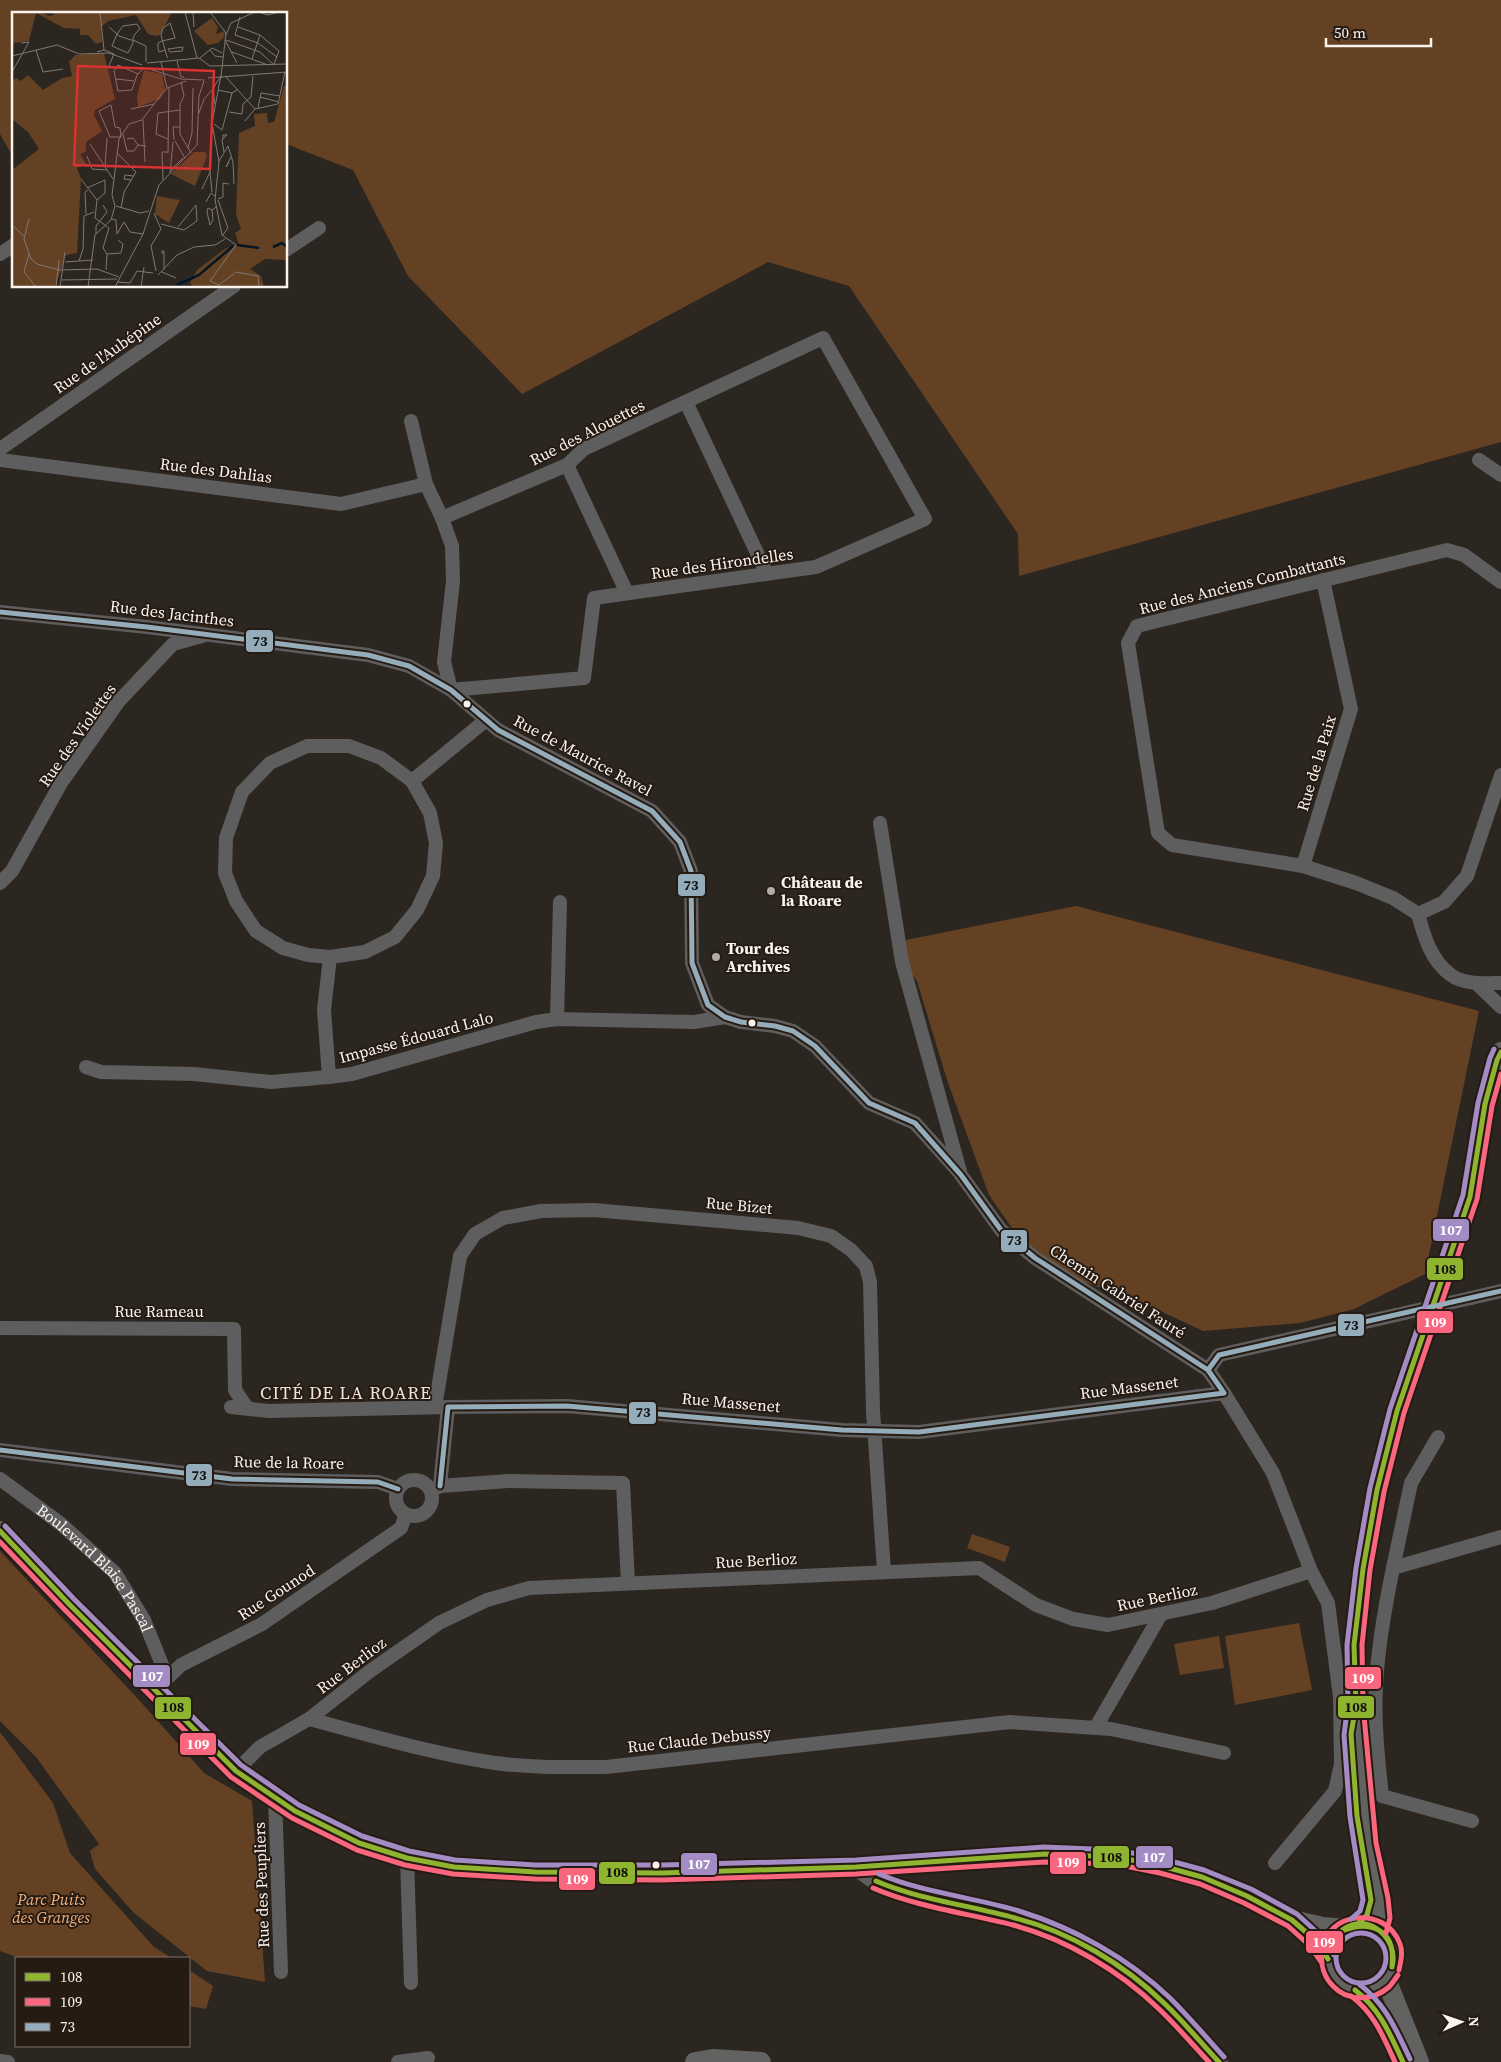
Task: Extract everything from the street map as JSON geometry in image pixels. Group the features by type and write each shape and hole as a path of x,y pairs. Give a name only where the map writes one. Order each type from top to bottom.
{"main road":[{"path":"1379,1930 1383,1919 1381,1900 1369,1844 1356,1705 1354,1646 1362,1569 1377,1490 1397,1411 1470,1197 1485,1104 1495,1083 1497,1060 1501,1052"},
{"name":"Boulevard Blaise Pascal","path":"0,1531 70,1604 161,1683 236,1771 295,1811 359,1843 407,1858 454,1867 535,1872 662,1874 856,1867 1045,1854 1116,1857 1162,1866 1202,1877 1247,1896 1292,1920 1315,1940 1328,1959"},
{"path":"1356,1705 1351,1734 1357,1816 1371,1900 1367,1915 1332,1942 1328,1959 1330,1970 1336,1979 1344,1986 1355,1990 1369,1999 1380,2013 1403,2062"},
{"name":"Boulevard Blaise Pascal","path":"1292,1920 1323,1927 1350,1927"},
{"path":"1350,1927 1372,1926 1379,1930 1388,1937 1393,1947 1394,1959 1392,1970 1386,1979 1372,1989 1355,1990"},
{"path":"1386,1979 1419,2062"},
{"path":"695,2062 713,2059 761,2062"}],"street":[{"path":"288,249 319,228"},
{"path":"0,254 12,246"},
{"name":"Rue de l'Aubépine","path":"0,449 231,288"},
{"name":"Rue des Alouettes","path":"442,518 566,465 584,449 823,338 925,519"},
{"path":"686,402 767,574"},
{"path":"412,421 426,484 442,518 452,546 453,581 444,662 451,690"},
{"name":"Rue des Dahlias","path":"0,460 341,504 426,484"},
{"path":"1479,460 1501,475"},
{"path":"566,465 627,593"},
{"name":"Rue des Hirondelles","path":"451,690 584,678 594,598 816,567 925,519"},
{"name":"Rue des Anciens Combattants","path":"1418,914 1392,898 1356,883 1303,866 1172,845 1158,833 1128,643 1137,626 1447,550 1464,555 1501,582"},
{"name":"Rue de la Paix","path":"1303,866 1351,709 1323,580"},
{"name":"Rue des Jacinthes","path":"0,612 147,627 368,655 409,666 451,690 486,720"},
{"name":"Rue des Violettes","path":"0,883 12,871 61,783 119,701 173,644 208,635"},
{"path":"412,781 486,720"},
{"name":"Rue de Maurice Ravel","path":"486,720 498,730 652,811 680,842 691,872 692,963 708,1005 725,1017 741,1022 775,1026 793,1032 815,1046 869,1103 915,1123 961,1175"},
{"path":"307,746 349,746 381,758 412,781 430,813 436,843 433,876 417,910 395,937 365,952 330,957 283,948 256,931 236,901 225,873 226,838 242,792 270,763 307,746"},
{"path":"1501,775 1467,876 1444,902 1418,914 1423,933 1434,958 1452,976 1476,983 1501,983"},
{"name":"Chemin Gabriel Fauré","path":"880,824 902,962 961,1175 1001,1230 1035,1258 1208,1370 1224,1393 1272,1474 1312,1571 1328,1602 1340,1697 1341,1764 1335,1791 1275,1863"},
{"path":"557,1019 560,902"},
{"path":"329,1077 324,1010 330,957"},
{"path":"1476,983 1501,1007"},
{"name":"Impasse Édouard Lalo","path":"86,1067 101,1072 194,1074 271,1082 352,1074 536,1022 557,1019 694,1022 725,1017"},
{"name":"Rue Bizet","path":"436,1489 441,1407 460,1256 475,1234 503,1218 541,1211 594,1210 798,1228 831,1236 851,1250 866,1266 870,1282 873,1411 876,1432 884,1571"},
{"path":"1208,1370 1219,1355 1501,1291"},
{"name":"Rue Rameau","path":"0,1328 234,1329 235,1390 247,1408"},
{"name":"Rue Massenet","path":"231,1407 268,1410 567,1406 876,1432 919,1432 1224,1393"},
{"path":"1438,1437 1411,1483 1393,1568 1382,1627 1376,1686 1377,1751 1382,1796 1472,1821"},
{"name":"Rue de la Roare","path":"0,1450 232,1479 378,1482 398,1489"},
{"name":"Boulevard Blaise Pascal","path":"0,1479 61,1524 115,1573 144,1620 161,1683"},
{"path":"436,1489 430,1506 423,1513 414,1516 406,1514 397,1504 398,1489 409,1480 419,1480 436,1489 508,1482 623,1483 628,1583"},
{"name":"Rue Gounod","path":"161,1683 180,1665 262,1624 401,1528 406,1514"},
{"path":"1393,1568 1501,1537"},
{"name":"Rue Berlioz","path":"236,1771 260,1747 309,1719 370,1672 439,1623 487,1600 529,1588 979,1568 1036,1604 1073,1620 1108,1625 1212,1603 1312,1571"},
{"path":"1096,1727 1160,1614"},
{"name":"Rue Claude Debussy","path":"309,1719 390,1741 496,1763 606,1767 1010,1722 1096,1727 1224,1753"},
{"name":"Rue des Peupliers","path":"276,1797 281,1972"},
{"path":"407,1858 411,1984"},
{"path":"856,1867 880,1885 1017,1918 1070,1938 1123,1969 1164,2002 1219,2062"},
{"path":"398,2062 428,2058"},
{"path":"0,2061 8,2062"}],"green space":[{"path":"0,0 1501,0 1501,442 1019,576 1018,534 849,286 768,262 522,394 408,276 353,170 288,145 288,12 12,12 12,155 0,134"},
{"path":"1076,906 1479,1011 1425,1274 1354,1309 1300,1323 1203,1331 1137,1300 1039,1267 989,1195 947,1080 917,981 895,950 906,940"},
{"path":"972,1534 1010,1547 1005,1562 967,1548"},
{"path":"0,1551 139,1700 204,1773 252,1801 265,1982 207,1971 134,1913 95,1869 90,1851 99,1844 36,1757 0,1721"},
{"path":"1299,1623 1312,1690 1235,1705 1225,1636"},
{"path":"1219,1636 1224,1668 1180,1675 1174,1644"},
{"name":"Parc Puits des Granges","path":"0,1732 53,1803 70,1853 154,1947 170,1957 16,1957 0,1951"},
{"path":"190,1971 213,1986 206,2009 190,2006"}],"transit line":[{"name":"73","path":"0,612 147,627 368,655 409,666 451,690 498,730 652,811 680,842 691,871 692,963 708,1005 725,1017 741,1022 775,1026 793,1031 815,1046 869,1103 915,1123 961,1175 1001,1230 1035,1258 1208,1370 1224,1393"},
{"name":"107","path":"1351,1919 1360,1911 1363,1900 1350,1817 1344,1735 1348,1704 1347,1645 1356,1568 1370,1488 1390,1409 1463,1195 1478,1103 1494,1049"},
{"name":"108","path":"1356,1925 1367,1915 1371,1900 1357,1816 1351,1734 1356,1705 1354,1645 1363,1569 1377,1490 1397,1411 1470,1197 1485,1104 1501,1052"},
{"name":"109","path":"1386,1933 1390,1918 1388,1898 1376,1843 1363,1705 1362,1645 1370,1570 1384,1492 1404,1413 1477,1199 1492,1106 1501,1074"},
{"name":"73","path":"1208,1370 1219,1355 1501,1291"},
{"name":"73","path":"448,1407 567,1406 842,1430 919,1432 1224,1393"},
{"name":"73","path":"440,1486 448,1407"},
{"name":"73","path":"0,1450 232,1479 378,1482 398,1489"},
{"name":"107","path":"5,1526 74,1599 241,1765 299,1805 362,1836 409,1851 455,1860 535,1865 662,1865 856,1860 1044,1847 1117,1850 1163,1859 1204,1870 1251,1889 1297,1914 1320,1935 1334,1955"},
{"name":"108","path":"0,1531 69,1604 236,1771 295,1811 359,1843 407,1858 454,1867 535,1872 662,1873 856,1867 1045,1854 1116,1857 1162,1866 1202,1877 1247,1896 1292,1920 1315,1940 1328,1959"},
{"name":"109","path":"0,1542 231,1777 292,1818 357,1850 405,1865 453,1874 535,1879 662,1880 856,1874 1045,1862 1115,1864 1160,1873 1200,1884 1244,1903 1288,1926 1309,1945 1322,1963"},
{"name":"107","path":"879,1874 913,1886 1019,1911 1080,1935 1118,1957 1154,1983 1177,2005 1224,2057"},
{"name":"108","path":"876,1881 910,1893 998,1913 1036,1924 1095,1951 1149,1989 1179,2018 1219,2062"},
{"name":"109","path":"873,1888 924,1905 1033,1931 1072,1948 1110,1969 1144,1995 1209,2062"},
{"name":"109","path":"1398,1975 1389,1987 1376,1995 1361,1998 1346,1995 1333,1986 1323,1970 1322,1951 1326,1938 1334,1928 1345,1921 1357,1918 1370,1919 1382,1923 1393,1931 1400,1944 1402,1953 1399,1970"},
{"name":"108","path":"1339,1933 1348,1926 1358,1924 1368,1925 1377,1929 1385,1936 1390,1945 1393,1955 1392,1967"},
{"name":"108","path":"1339,1933 1347,1929 1363,1926 1379,1930 1390,1942 1392,1967"},
{"name":"107","path":"1361,1933 1370,1935 1381,1944 1386,1958 1384,1967 1375,1978 1361,1983 1352,1981 1341,1972 1336,1958 1338,1949 1347,1938 1361,1933"},
{"name":"107","path":"1359,1984 1383,2009 1395,2028 1410,2059"},
{"name":"108","path":"1355,1990 1364,1997 1378,2014 1403,2062"},
{"name":"109","path":"1351,1996 1372,2017 1395,2062"}],"place":[{"name":"Château de la Roare","path":"771,891"},
{"name":"Tour des Archives","path":"716,957"}],"district":[{"name":"CITÉ DE LA ROARE","path":"346,1392"}]}
